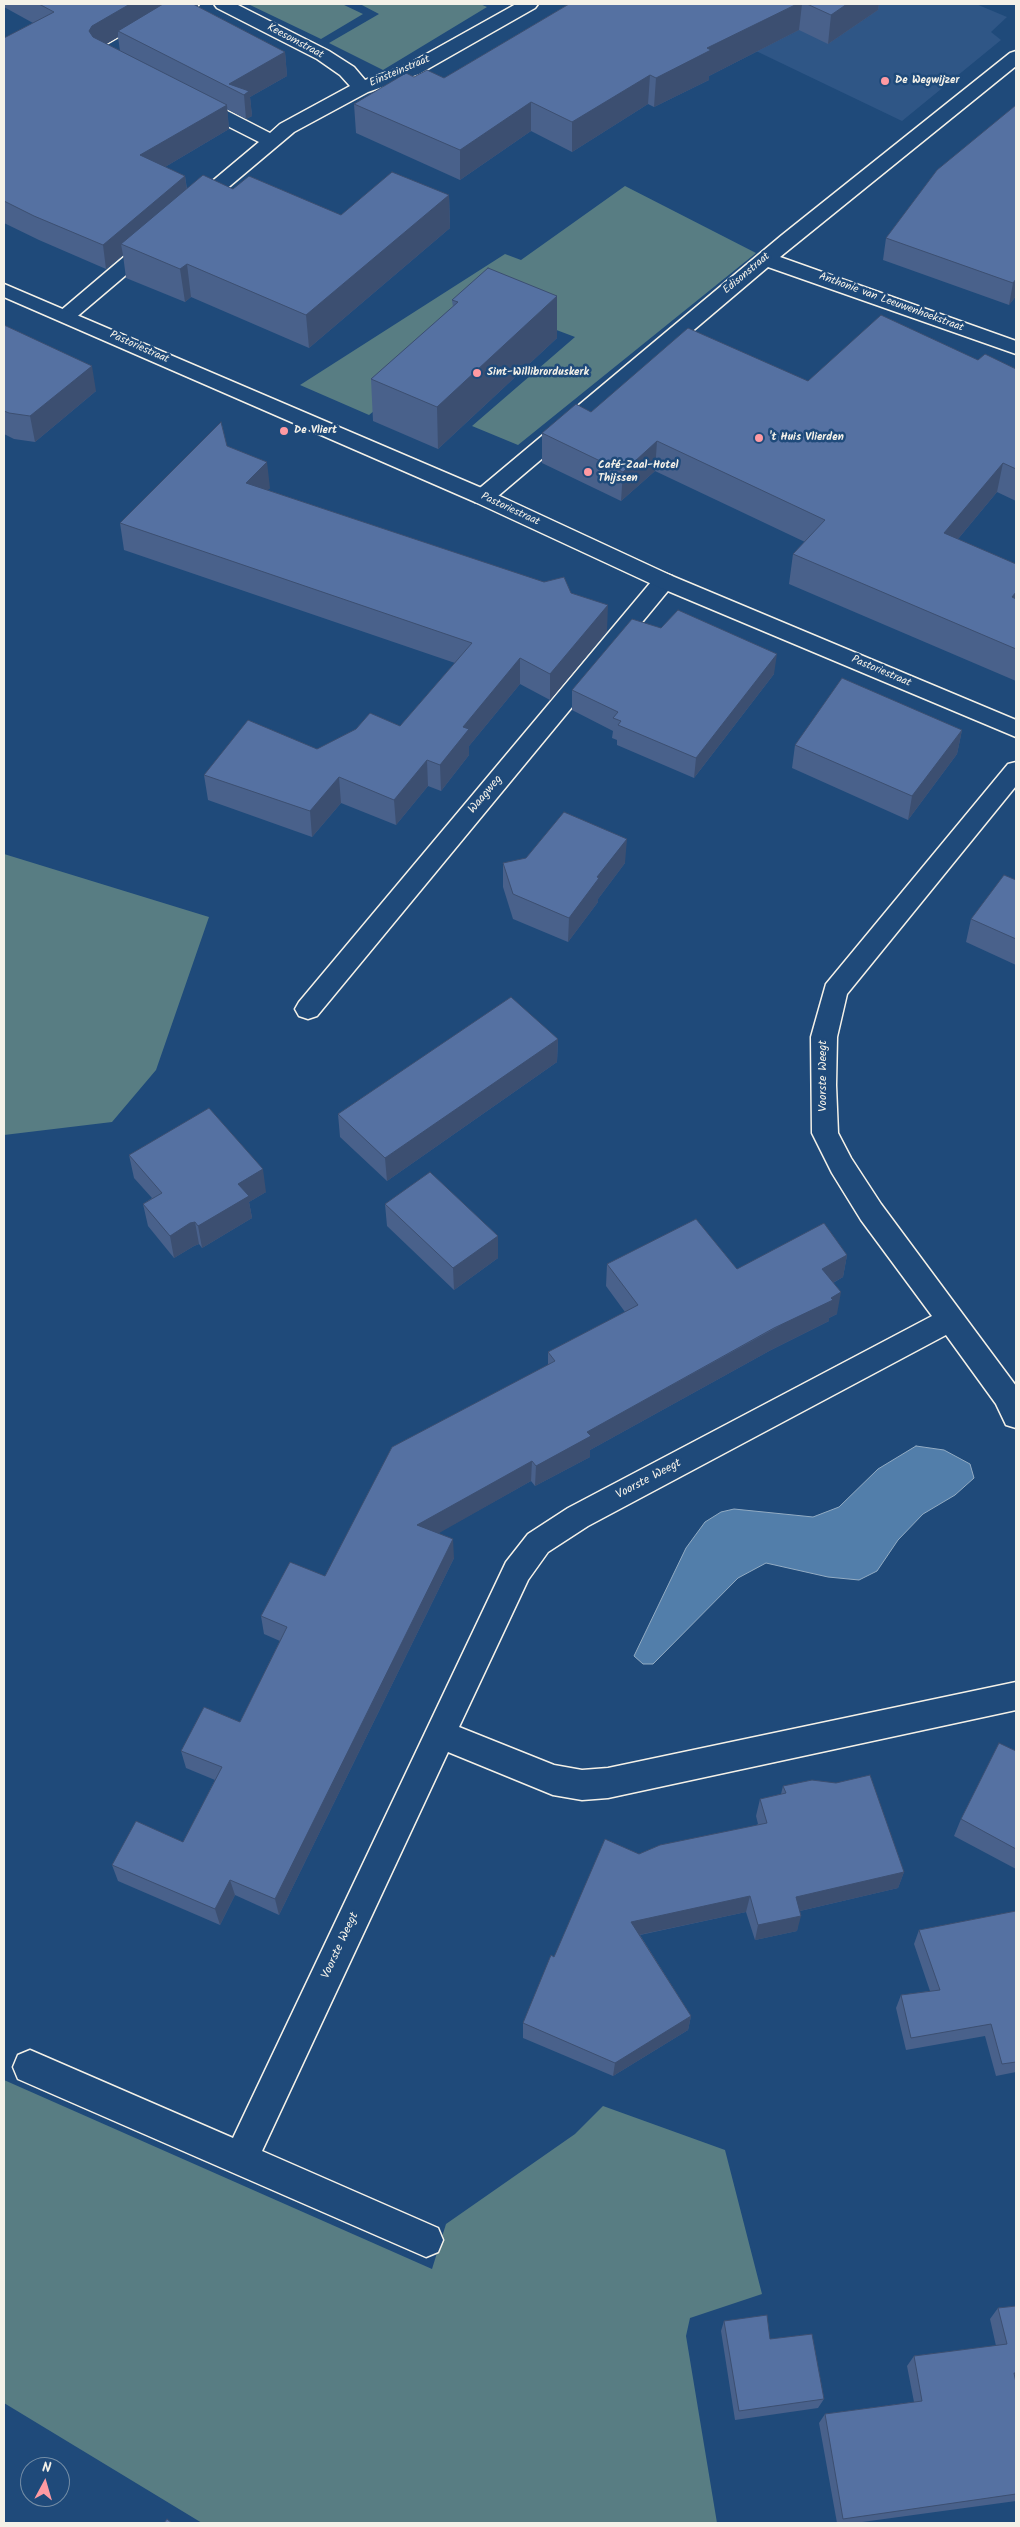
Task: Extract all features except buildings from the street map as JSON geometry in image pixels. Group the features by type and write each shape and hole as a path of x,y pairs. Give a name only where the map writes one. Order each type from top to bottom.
{"street":[{"path":"139,73 103,55 190,4"},
{"name":"Keesomstraat","path":"223,4 323,55 346,71 362,88"},
{"name":"Einsteinstraat","path":"180,219 287,128 362,88 412,70 529,4"},
{"name":"Edisonstraat","path":"483,497 766,259 1014,62"},
{"path":"183,96 271,141"},
{"path":"66,316 164,232"},
{"name":"Anthonie van Leeuwenhoekstraat","path":"766,259 1016,348"},
{"name":"Pastoriestraat","path":"4,290 483,497 664,581 1016,729"},
{"name":"Waagweg","path":"308,1009 664,581"},
{"name":"Voorste Weegt","path":"1016,770 835,991 824,1038 825,1133 841,1165 871,1212 1007,1396 1016,1416"},
{"name":"Voorste Weegt","path":"241,2159 517,1571 538,1543 578,1517 951,1319"},
{"path":"440,1734 553,1780 582,1785 608,1783 1016,1696"},
{"path":"30,2067 426,2240"}],"shaded area":[{"name":"De Wegwijzer","path":"658,4 976,4 1007,17 991,32 1001,40 902,121"},
{"path":"916,1446 944,1450 970,1464 974,1478 955,1495 923,1514 898,1540 877,1571 859,1580 828,1577 766,1563 738,1578 653,1664 643,1664 634,1656 686,1548 705,1522 721,1512 734,1509 813,1517 839,1507 878,1469"}],"green space":[{"path":"248,4 342,4 363,14 321,39"},
{"path":"360,4 480,4 487,7 383,70 329,43 379,14"},
{"path":"625,186 756,253 518,445 472,426 575,337 501,309 369,415 300,385 505,254 521,260"},
{"path":"4,854 209,917 156,1070 112,1122 4,1135"},
{"path":"4,2080 432,2269 446,2224 575,2134 603,2106 725,2150 762,2294 690,2318 686,2336 717,2523 202,2523 4,2403"}],"place":[{"name":"De Wegwijzer","path":"885,81"},
{"name":"Sint-Willibrorduskerk","path":"477,373"},
{"name":"De Vliert","path":"284,431"},
{"name":"'t Huis Vlierden","path":"759,438"},
{"name":"Café-Zaal-Hotel Thijssen","path":"588,472"}]}
